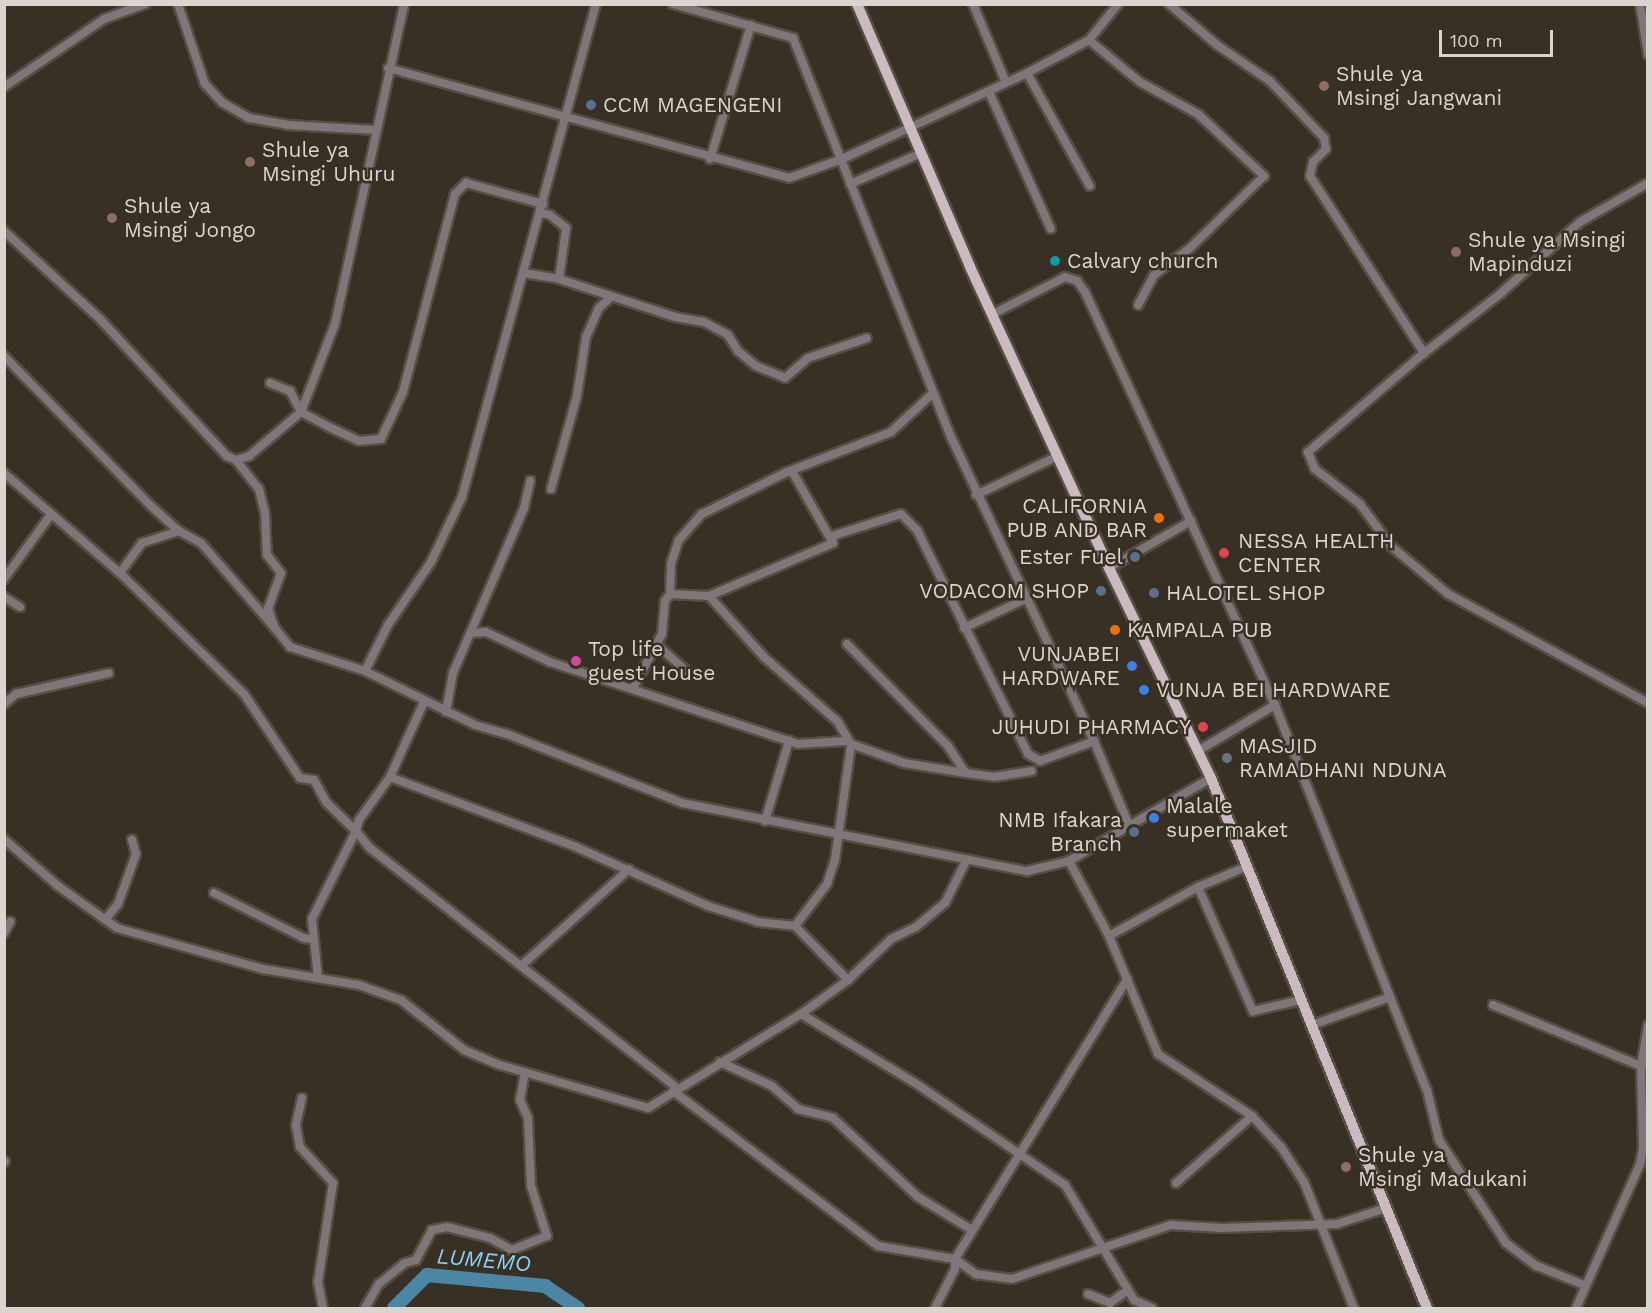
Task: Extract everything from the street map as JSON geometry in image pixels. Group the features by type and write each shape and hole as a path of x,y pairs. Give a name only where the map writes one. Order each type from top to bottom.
{"main road":[{"path":"857,4 919,154 1109,568 1211,777 1427,1308"}],"street":[{"path":"4,87 104,20 145,4"},
{"path":"178,4 205,84 223,103 249,118 287,126 375,130"},
{"path":"236,460 249,456 301,412 335,324 365,196 375,130 404,4"},
{"path":"365,671 388,625 431,562 462,497 596,4"},
{"path":"674,4 793,38 933,393 976,495 1094,741 1129,825"},
{"path":"973,4 1005,80"},
{"path":"388,68 710,159 789,178 842,159 908,125 989,92 1005,80 1027,74 1089,40 1118,4"},
{"path":"1169,4 1217,45 1270,81 1324,138 1326,149 1313,162 1310,176 1424,353"},
{"path":"1640,4 1647,54"},
{"path":"710,159 752,25"},
{"path":"1089,40 1140,82 1198,114 1264,176 1190,248 1154,275 1138,305"},
{"path":"1027,74 1090,186"},
{"path":"989,92 1051,229"},
{"path":"850,184 919,154"},
{"path":"270,384 290,391 301,412 358,441 381,439 403,392 455,194 466,183 542,208 566,228 559,279"},
{"path":"1647,183 1580,222 1500,294 1424,353 1314,444 1308,452 1315,469 1360,504 1390,546 1448,594 1647,704"},
{"path":"4,231 99,319 221,450 236,460 260,489 265,513 267,555 281,573 268,608 274,627"},
{"path":"524,273 559,279 611,297 704,322 728,335 738,351 756,366 785,378 808,358 867,338"},
{"path":"993,314 1065,277 1077,281 1275,705 1426,1090 1440,1140 1482,1211 1506,1243 1537,1266 1584,1285"},
{"path":"551,489 577,396 586,337 599,308 611,297"},
{"path":"4,356 179,531 201,543 290,647 365,671 446,712 682,803 839,836 1027,871 1069,861 1211,777"},
{"path":"633,688 662,634 665,601 670,594 671,564 679,540 702,514 792,471 891,432 933,393"},
{"path":"976,495 1058,456"},
{"path":"792,471 833,543"},
{"path":"4,473 50,516 120,573 244,694 300,778 314,780 327,803 356,831 370,849 878,1246 954,1259 976,1274 1012,1279 1103,1245 1171,1225 1222,1228 1321,1222 1337,1224 1386,1208"},
{"path":"446,712 453,673 524,508 530,481"},
{"path":"833,543 832,536 901,514 917,530 1028,754 1040,761 1094,741"},
{"path":"4,579 50,516"},
{"path":"1109,568 1191,521"},
{"path":"120,573 142,543 179,531"},
{"path":"670,594 709,596 833,543"},
{"path":"709,596 765,658 837,721 849,743 839,836 827,884 795,926"},
{"path":"4,597 20,607"},
{"path":"964,627 1025,598"},
{"path":"472,633 486,632 550,662 789,741 849,743 904,763 994,777 1032,771"},
{"path":"656,644 693,676"},
{"path":"847,644 948,746 964,771"},
{"path":"4,704 16,694 109,673"},
{"path":"318,978 312,919 356,831 359,820 390,777 424,702"},
{"path":"1198,752 1275,705"},
{"path":"765,821 789,741"},
{"path":"390,777 629,869 708,906 758,922 795,926 848,980"},
{"path":"4,839 58,886 117,928 179,948 359,986 401,1000 464,1050 525,1072 648,1108 675,1089 801,1014 848,980 891,939 916,927 945,903 966,859"},
{"path":"105,920 118,904 136,854 132,840"},
{"path":"1069,861 1109,936 1158,1054 1252,1116 1281,1147 1304,1182 1354,1308"},
{"path":"1109,936 1198,887 1248,866"},
{"path":"521,966 629,869"},
{"path":"1198,887 1252,1011 1301,1000"},
{"path":"214,893 304,938 313,939"},
{"path":"4,933 10,922"},
{"path":"935,1308 955,1269 954,1259 1127,979"},
{"path":"1312,1025 1389,997"},
{"path":"1493,1005 1644,1065"},
{"path":"801,1014 915,1083 1065,1185 1134,1300 1152,1308"},
{"path":"1576,1308 1584,1285 1640,1164 1643,1149 1647,1026"},
{"path":"720,1062 772,1086 798,1109 833,1118 860,1147 918,1197 972,1230"},
{"path":"365,1308 379,1284 405,1263 416,1260 432,1230 447,1227 490,1238 512,1250 547,1236 531,1186 528,1118 520,1100 525,1072"},
{"path":"302,1098 296,1125 300,1147 333,1184 318,1282 323,1308"},
{"path":"1176,1183 1252,1116"},
{"path":"1088,1294 1110,1304 1128,1290"}],"waterway":[{"name":"LUMEMO","path":"394,1308 427,1275 545,1286 578,1308"}],"place":[{"name":"Shule ya Msingi Jangwani","path":"1324,86"},
{"name":"CCM MAGENGENI","path":"591,105"},
{"name":"Shule ya Msingi Uhuru","path":"250,162"},
{"name":"Shule ya Msingi Jongo","path":"112,218"},
{"name":"Shule ya Msingi Mapinduzi","path":"1456,252"},
{"name":"Calvary church","path":"1055,261"},
{"name":"CALIFORNIA PUB AND BAR","path":"1159,518"},
{"name":"NESSA HEALTH CENTER","path":"1224,553"},
{"name":"Ester Fuel","path":"1135,557"},
{"name":"VODACOM SHOP","path":"1101,591"},
{"name":"HALOTEL SHOP","path":"1154,593"},
{"name":"KAMPALA PUB","path":"1115,630"},
{"name":"Top life guest House","path":"576,661"},
{"name":"VUNJABEI HARDWARE","path":"1132,666"},
{"name":"VUNJA BEI HARDWARE","path":"1144,690"},
{"name":"JUHUDI PHARMACY","path":"1203,727"},
{"name":"MASJID RAMADHANI NDUNA","path":"1227,758"},
{"name":"Malale supermaket","path":"1154,818"},
{"name":"NMB Ifakara Branch","path":"1134,832"},
{"name":"Shule ya Msingi Madukani","path":"1346,1167"}]}
